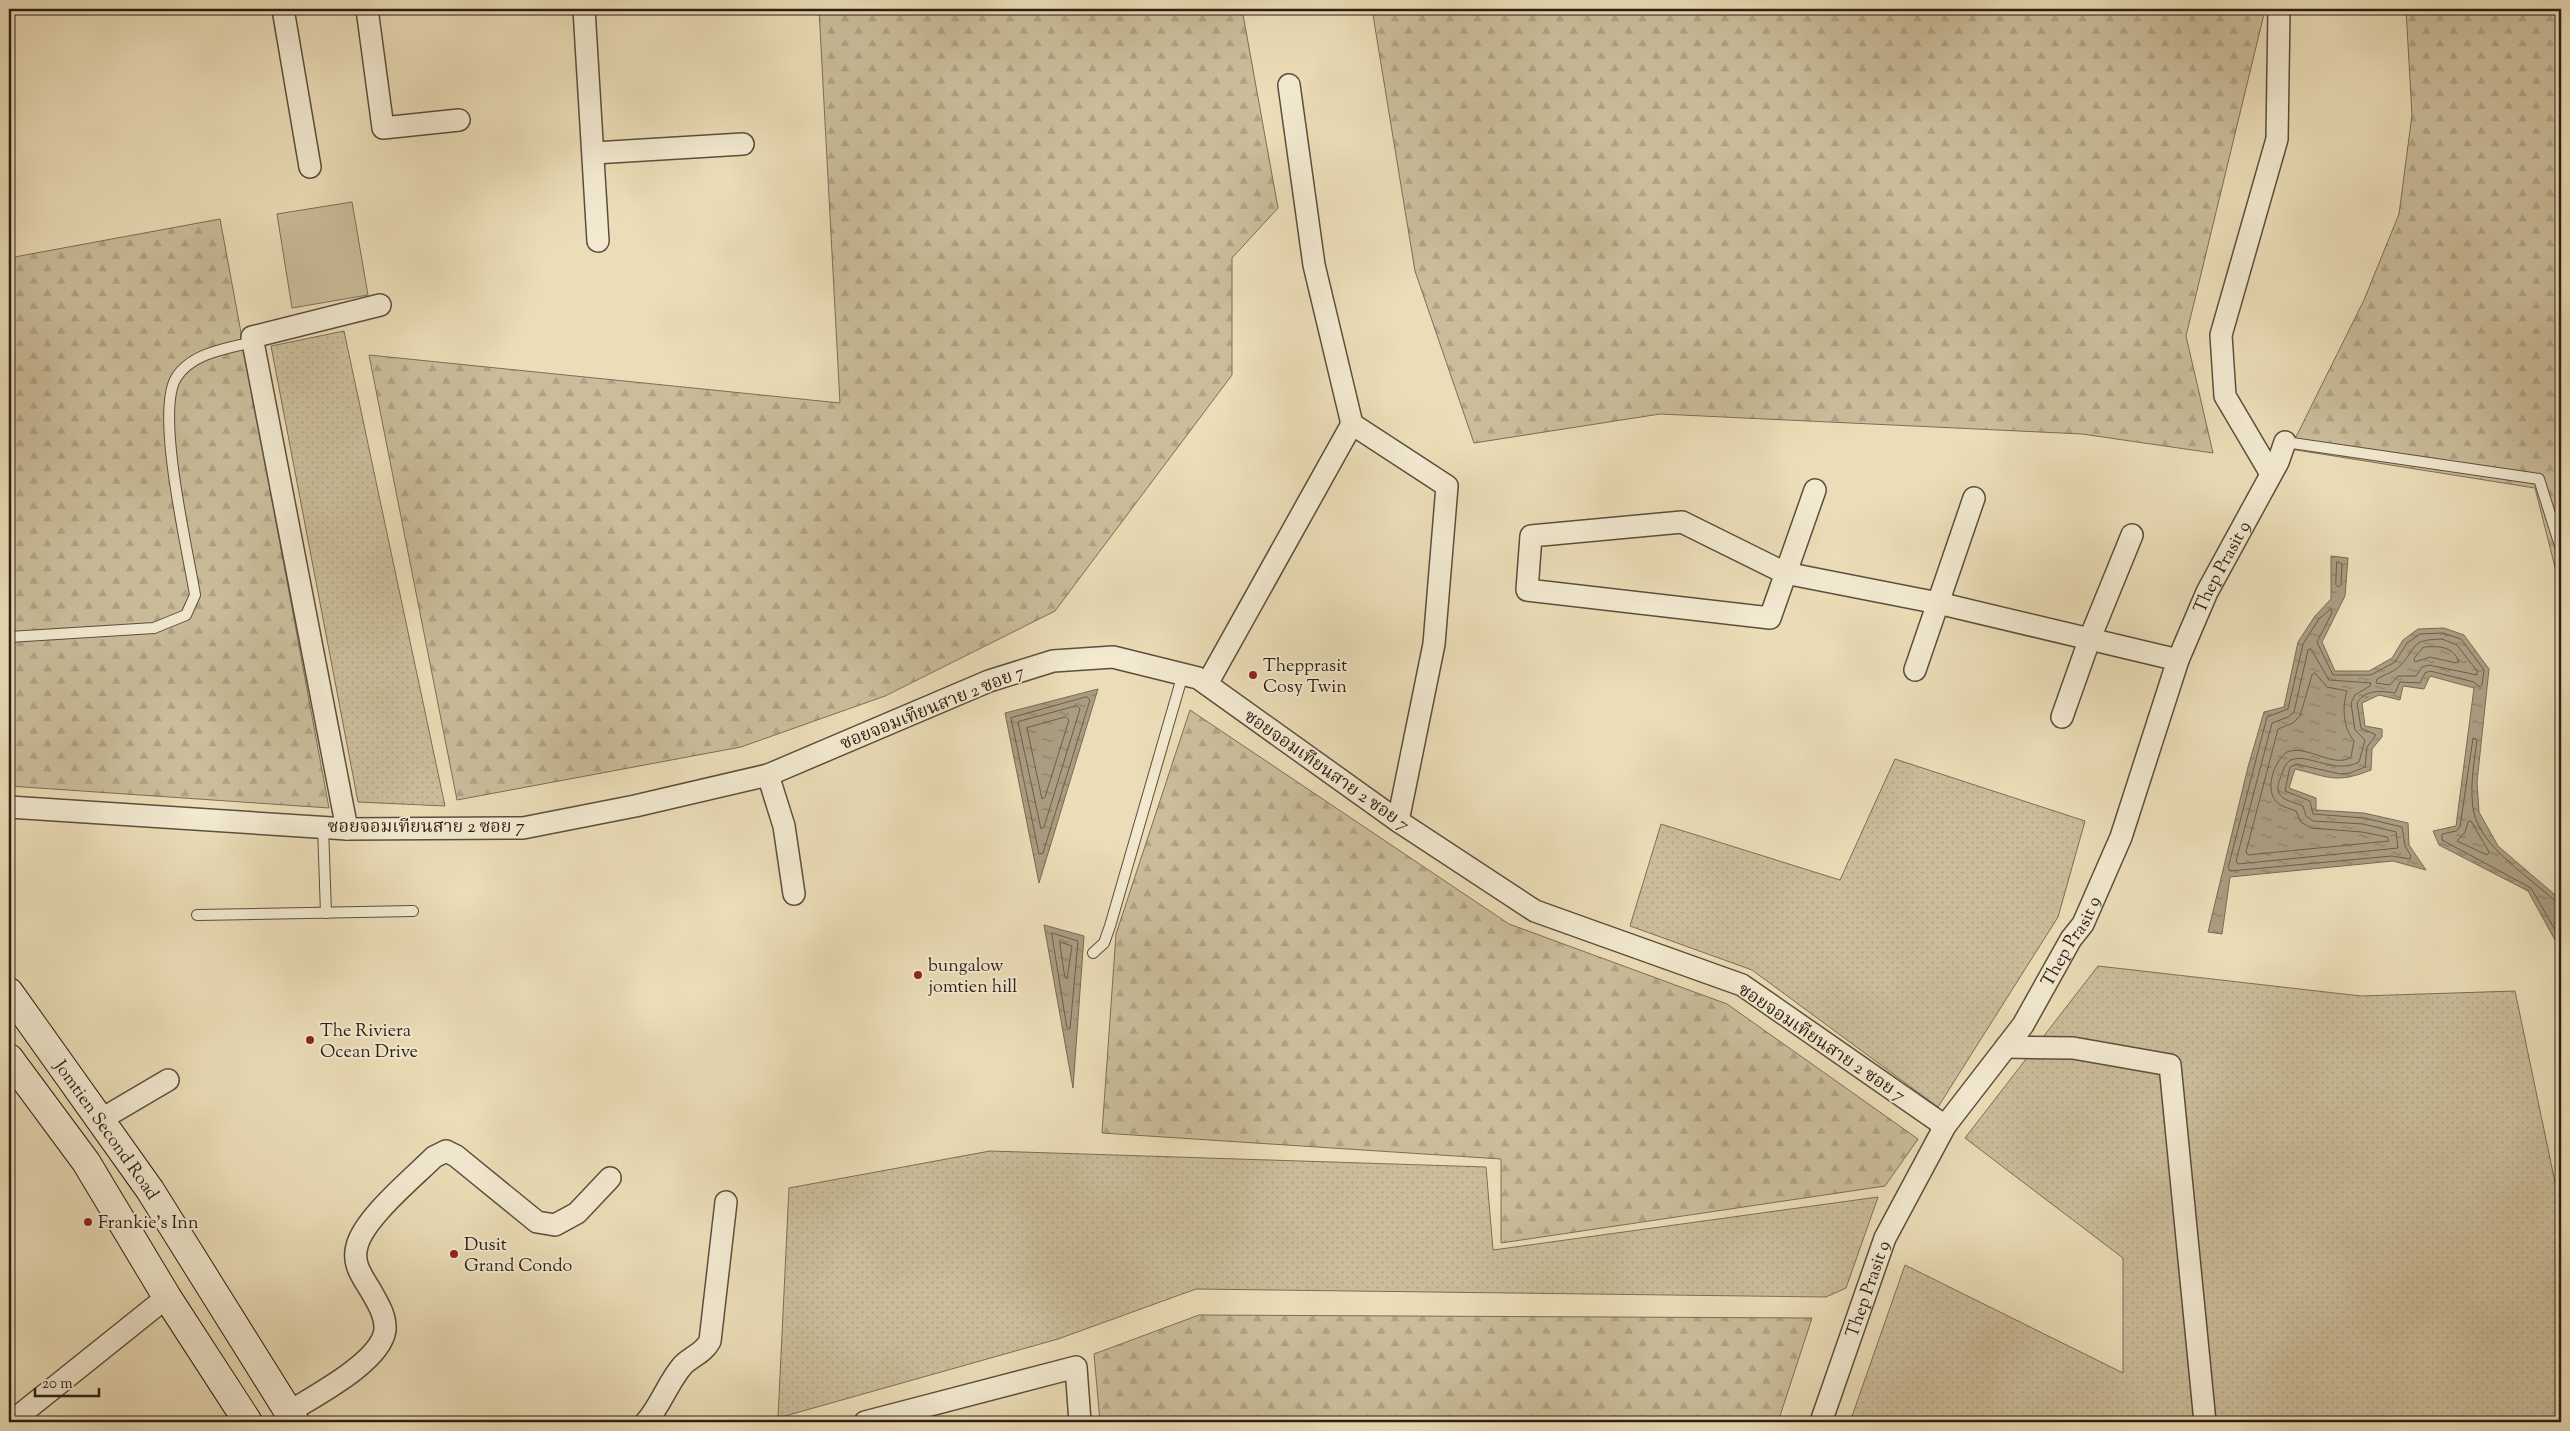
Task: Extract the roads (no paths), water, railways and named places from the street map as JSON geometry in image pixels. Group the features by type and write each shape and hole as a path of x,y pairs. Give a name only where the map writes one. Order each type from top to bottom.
{"main road":[{"name":"Jomtien Second Road","path":"9,992 150,1190 292,1417"},
{"name":"Jomtien Second Road","path":"9,1058 86,1162 167,1297 248,1422"}],"street":[{"path":"283,9 310,167"},
{"path":"367,9 383,128 459,120"},
{"path":"584,9 598,241"},
{"path":"2271,474 2225,396 2221,335 2277,139 2278,9"},
{"path":"1207,684 1352,424 1314,265 1289,85"},
{"path":"594,153 743,144"},
{"path":"348,828 252,337 380,305"},
{"path":"1352,424 1447,486 1434,644 1398,821"},
{"name":"Thep Prasit 9","path":"1821,1422 1885,1238 1945,1126 2023,1025 2071,939 2083,924 2120,837 2178,660 2207,592 2271,474 2285,442"},
{"path":"1815,490 1785,573 1770,618 1527,590 1531,536 1682,522 1785,573 1938,603 2178,660"},
{"path":"1915,670 1974,498"},
{"path":"2062,717 2090,638 2132,535"},
{"name":"ซอยจอมเทียนสาย 2 ซอย 7","path":"9,807 323,827 523,828 635,806 768,775 989,681 1053,661 1113,657 1198,678 1398,821 1536,911 1742,985 1945,1126"},
{"path":"768,775 784,826 794,894"},
{"path":"2006,1047 2073,1048 2170,1065 2205,1422"},
{"path":"100,1120 168,1080"},
{"path":"292,1417 353,1372 376,1348 385,1330 382,1309 356,1266 357,1245 367,1224 434,1157 446,1152 456,1156 536,1222 555,1225 577,1213 610,1178"},
{"path":"646,1422 669,1384 684,1364 706,1349 710,1341 726,1202"},
{"path":"11,1422 167,1297"},
{"path":"865,1422 1076,1367 1080,1422"}],"lane":[{"path":"9,637 154,628 186,615 195,595 168,433 172,389 176,377 191,363 211,352 253,342"},
{"path":"2285,442 2538,479 2561,549"},
{"path":"1093,953 1104,943 1110,926 1183,674"},
{"path":"323,827 326,913"},
{"path":"197,915 413,911"}],"water":[{"path":"2331,556 2348,558 2345,596 2322,642 2335,671 2369,671 2392,658 2403,640 2418,629 2444,628 2464,635 2489,669 2477,782 2479,812 2498,846 2561,900 2561,951 2528,891 2439,845 2433,831 2456,826 2474,688 2430,676 2424,689 2403,686 2400,700 2379,695 2362,703 2365,726 2382,729 2382,737 2372,749 2371,770 2349,777 2333,778 2295,769 2289,788 2316,798 2316,810 2364,813 2408,823 2409,845 2426,870 2393,861 2230,877 2222,934 2208,932 2248,767 2264,712 2284,707 2298,642 2315,616 2331,599"},
{"path":"1098,689 1039,883 1005,713"},
{"path":"1044,925 1084,936 1073,1088"}],"place":[{"name":"Thepprasit Cosy Twin","path":"1253,675"},
{"name":"bungalow jomtien hill","path":"918,975"},
{"name":"The Riviera Ocean Drive","path":"310,1040"},
{"name":"Frankie's Inn","path":"88,1222"},
{"name":"Dusit Grand Condo","path":"454,1254"}]}
